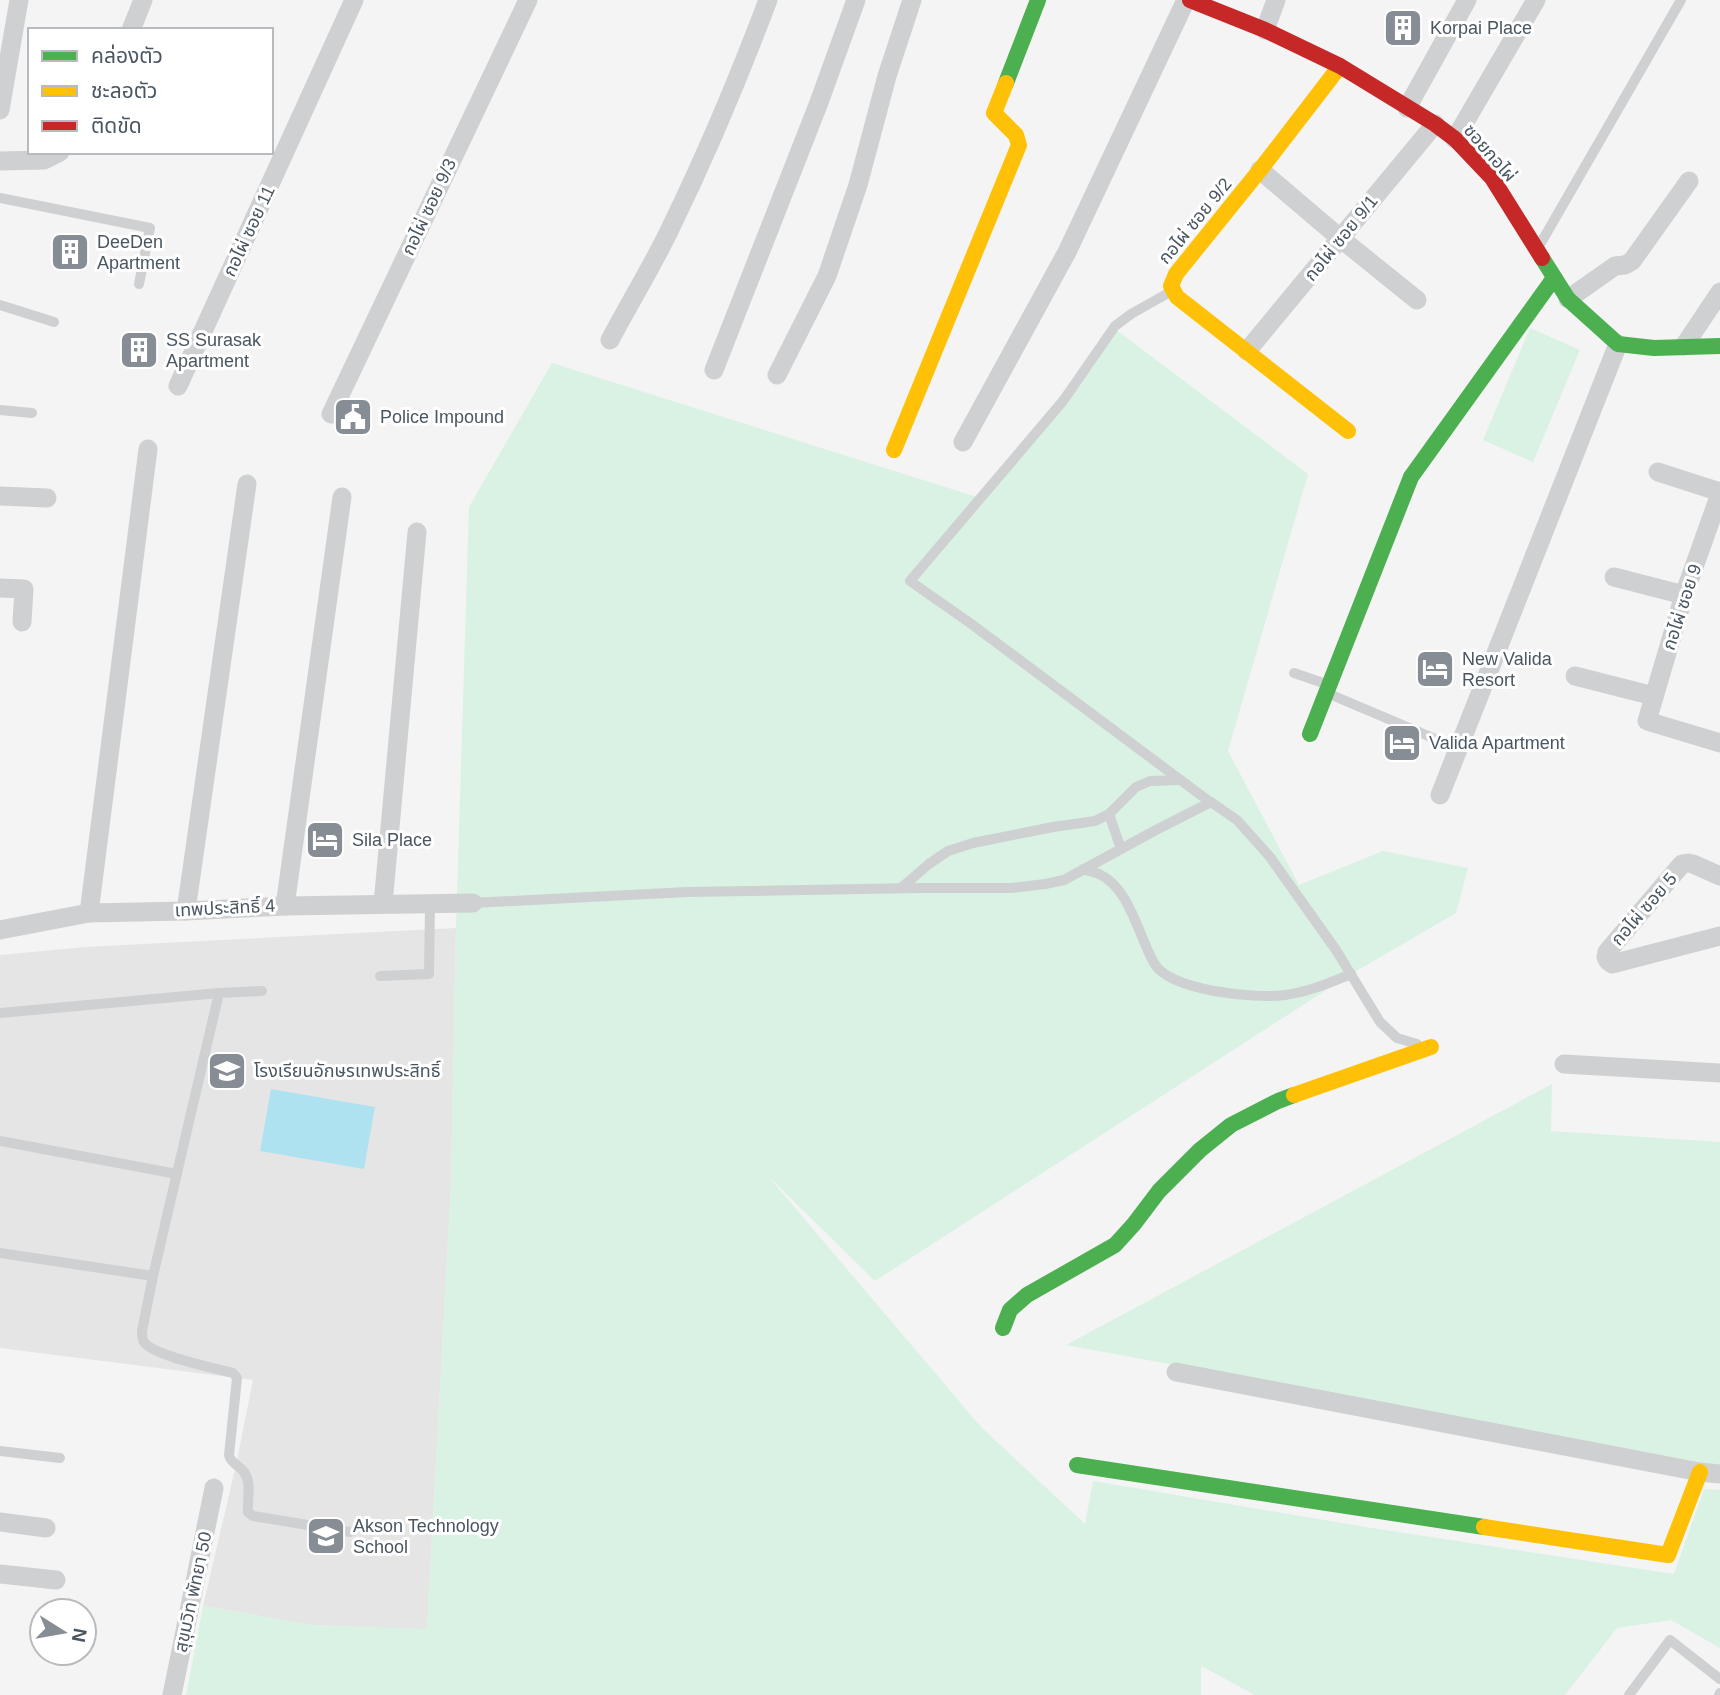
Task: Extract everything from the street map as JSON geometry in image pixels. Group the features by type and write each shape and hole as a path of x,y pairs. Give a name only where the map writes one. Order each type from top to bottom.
{"street":[{"path":"0,110 19,0"},
{"path":"132,28 143,0"},
{"name":"กอไผ่ ซอย 11","path":"178,386 354,0"},
{"name":"กอไผ่ ซอย 9/3","path":"331,414 528,0"},
{"path":"610,340 670,230 708,149 768,0"},
{"path":"714,370 818,105 856,0"},
{"path":"777,375 827,276 858,185 887,76 912,0"},
{"path":"894,450 1019,145 1016,135 996,118 994,113 1038,0"},
{"path":"963,442 1067,253 1188,0"},
{"name":"ซอยกอไผ่","path":"1188,0 1265,30 1340,66 1455,139 1492,178 1567,299 1618,344"},
{"path":"1265,30 1276,0"},
{"path":"1408,108 1467,0"},
{"path":"1455,139 1536,0"},
{"name":"กอไผ่ ซอย 9/2","path":"1340,66 1175,274 1171,286 1177,297 1348,431"},
{"name":"กอไผ่ ซอย 9/1","path":"1247,351 1435,124"},
{"path":"0,161 44,160 56,154"},
{"path":"1260,170 1417,300"},
{"path":"1567,299 1615,266 1632,261 1689,181"},
{"path":"1310,734 1410,477 1554,278"},
{"path":"1684,346 1720,292"},
{"path":"1440,795 1618,344 1654,348 1720,346"},
{"path":"89,913 148,449"},
{"path":"1658,472 1720,493"},
{"path":"186,911 247,484"},
{"name":"กอไผ่ ซอย 9","path":"1720,493 1684,595 1647,721 1720,743"},
{"path":"0,496 47,498"},
{"path":"285,906 342,497"},
{"path":"383,904 417,532"},
{"path":"1614,577 1684,595"},
{"path":"0,588 24,589 22,622"},
{"path":"1574,676 1654,696"},
{"name":"กอไผ่ ซอย 5","path":"1720,876 1693,864 1682,864 1607,952 1606,957 1612,964 1720,936"},
{"name":"เทพประสิทธิ์ 4","path":"0,930 89,913 473,903"},
{"path":"1003,1328 1010,1310 1027,1295 1115,1245 1159,1191 1200,1150 1231,1125 1278,1101 1431,1047"},
{"path":"1564,1064 1720,1073"},
{"path":"1176,1372 1720,1474"},
{"path":"1077,1465 1668,1555 1700,1472"},
{"name":"สุขุมวิท พัทยา 50","path":"172,1695 214,1488"},
{"path":"0,1522 46,1528"},
{"path":"0,1574 56,1580"}],"lane":[{"path":"1536,250 1681,0"},
{"path":"0,198 150,228 139,284"},
{"path":"1173,291 1115,326 1063,401 911,581 1237,820 1269,857 1336,950 1380,1022 1397,1038 1431,1047"},
{"path":"0,305 54,322"},
{"path":"0,410 32,413"},
{"path":"1294,673 1459,749"},
{"path":"901,888 948,851 972,843 1095,821 1109,814 1136,787 1150,781 1180,779"},
{"path":"473,903 687,892 1012,888 1045,884 1064,880 1211,802"},
{"path":"1109,814 1121,849"},
{"path":"1083,869 1100,874 1122,893 1155,965 1165,974 1194,986 1222,993 1284,995 1316,988 1351,974"},
{"path":"380,976 429,974 430,905"},
{"path":"0,1013 261,991"},
{"path":"219,993 153,1276 142,1339 161,1354 233,1373 237,1378 229,1455 230,1460 244,1472 247,1480 248,1512 253,1516 350,1532"},
{"path":"0,1141 177,1174"},
{"path":"0,1253 153,1276"},
{"path":"0,1451 60,1458"},
{"path":"1629,1695 1670,1640 1720,1679"}],"shaded area":[{"name":"โรงเรียนอักษรเทพประสิทธิ์","path":"456,928 451,1186 427,1630 311,1625 203,1606 253,1380 0,1348 0,955 85,947"}],"green space":[{"path":"1530,328 1580,350 1533,462 1483,440"},
{"path":"1115,329 1308,474 1228,751 1299,885 1383,851 1468,868 1456,913 1351,974 875,1281 768,1176 981,1427 1085,1524 1093,1481 1372,1528 1674,1574 1704,1489 1720,1490 1720,1648 1671,1620 1617,1628 1565,1695 1255,1695 1201,1666 1201,1695 186,1695 203,1606 311,1625 427,1629 451,1186 469,507 552,363 977,497"},
{"path":"1552,1084 1551,1131 1720,1142 1720,1466 1066,1345"}],"water":[{"path":"271,1089 375,1107 364,1169 260,1151"}],"traffic: fast":[{"path":"1006,83 1038,0"},
{"path":"1542,258 1568,299 1618,344 1654,348 1720,346"},
{"path":"1310,734 1411,477 1554,278"},
{"path":"1003,1328 1010,1310 1027,1295 1115,1245 1159,1191 1200,1150 1231,1125 1294,1095"},
{"path":"1077,1465 1484,1527"}],"traffic: slow":[{"path":"1340,66 1176,274 1171,286 1177,297 1348,431"},
{"path":"894,450 1019,145 1016,135 994,113 1006,83"},
{"path":"1294,1095 1431,1047"},
{"path":"1484,1527 1668,1555 1700,1472"}],"traffic: jam":[{"path":"1190,0 1265,30 1340,66 1435,124 1455,139 1492,178 1542,258"}],"place":[{"name":"Korpai Place","path":"1403,28"},
{"name":"DeeDen Apartment","path":"70,252"},
{"name":"SS Surasak Apartment","path":"139,350"},
{"name":"Police Impound","path":"353,417"},
{"name":"New Valida Resort","path":"1435,669"},
{"name":"Valida Apartment","path":"1402,743"},
{"name":"Sila Place","path":"325,840"},
{"name":"โรงเรียนอักษรเทพประสิทธิ์","path":"227,1071"},
{"name":"Akson Technology School","path":"326,1536"}]}
